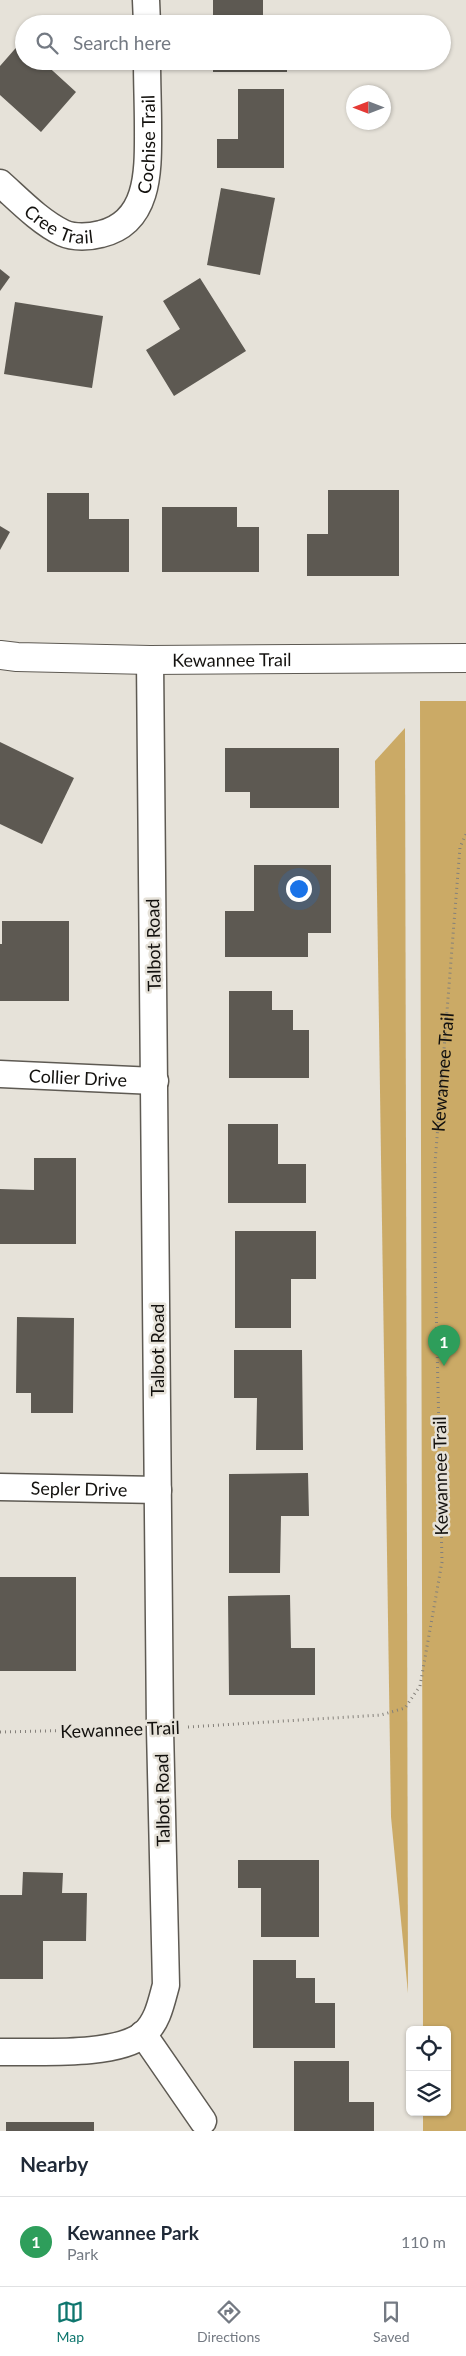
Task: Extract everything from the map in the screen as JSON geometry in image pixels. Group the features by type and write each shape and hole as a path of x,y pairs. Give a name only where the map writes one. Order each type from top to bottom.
{"street":[{"path":"146,0 147,15"},
{"name":"Cochise Trail","path":"126,223 140,201 148,179 147,70"},
{"name":"Cree Trail","path":"0,184 48,224 64,234 90,236 112,231 126,223"},
{"name":"Kewannee Trail","path":"0,655 150,660 466,658"},
{"name":"Talbot Road","path":"144,2034 157,2017 166,1985 160,1728 150,660"},
{"name":"Collier Drive","path":"0,1074 155,1081"},
{"name":"Sepler Drive","path":"0,1487 158,1490"},
{"path":"0,2052 80,2051 117,2046 144,2034 203,2121"}],"path":[{"name":"Kewannee Trail","path":"0,1732 160,1728 381,1715 406,1708 420,1686 442,1562 435,1163 460,847 466,834"}],"shaded area":[{"path":"420,701 466,701 466,2131 423,2131 423,2116 451,2116 451,2026 423,2026"},
{"path":"405,728 408,1993 391,1817 375,761"}],"building":[{"path":"213,0 263,0 263,15 213,15"},
{"path":"15,49 15,70 52,70 76,92 41,132 0,95 0,66"},
{"path":"213,70 287,70 287,72 213,72"},
{"path":"238,89 284,89 284,168 217,168 217,139 238,139"},
{"path":"221,188 275,198 260,275 207,265"},
{"path":"0,269 10,277 0,291"},
{"path":"200,278 246,351 174,396 146,350 180,329 163,301"},
{"path":"15,302 103,316 92,388 4,374"},
{"path":"328,490 399,490 399,576 307,576 307,534 328,534"},
{"path":"47,493 89,493 89,519 129,519 129,572 47,572"},
{"path":"162,507 237,507 237,527 259,527 259,572 162,572"},
{"path":"0,526 10,532 0,550"},
{"path":"0,742 74,778 42,844 0,824"},
{"path":"225,748 339,748 339,808 250,808 250,792 225,792"},
{"path":"254,865 331,865 331,933 308,933 308,957 225,957 225,911 254,911"},
{"path":"2,921 69,921 69,1001 0,1001"},
{"path":"229,991 272,991 272,1010 293,1010 293,1030 309,1030 309,1078 229,1078"},
{"path":"228,1124 278,1124 278,1164 306,1164 306,1203 228,1203"},
{"path":"34,1158 76,1158 76,1244 0,1244 0,1189 34,1190"},
{"path":"235,1231 316,1231 316,1279 291,1279 291,1328 235,1328"},
{"path":"17,1317 74,1318 73,1413 31,1413 31,1393 16,1393"},
{"path":"234,1350 302,1350 303,1450 256,1450 257,1398 234,1398"},
{"path":"308,1473 309,1516 281,1516 280,1573 229,1573 229,1474"},
{"path":"0,1577 76,1577 76,1671 0,1671"},
{"path":"290,1595 291,1648 315,1648 315,1695 229,1695 228,1596"},
{"path":"238,1860 319,1860 319,1937 261,1937 261,1888 238,1888"},
{"path":"23,1872 63,1873 62,1893 87,1893 86,1941 43,1941 43,1979 0,1979 0,1895 22,1895"},
{"path":"253,1960 296,1960 296,1978 315,1978 315,2003 335,2003 335,2048 253,2048"},
{"path":"294,2061 349,2061 349,2102 374,2102 374,2131 294,2131"},
{"path":"6,2122 94,2122 94,2131 6,2131"}],"place":[{"name":"Kewannee Park","path":"444,1366"}]}
